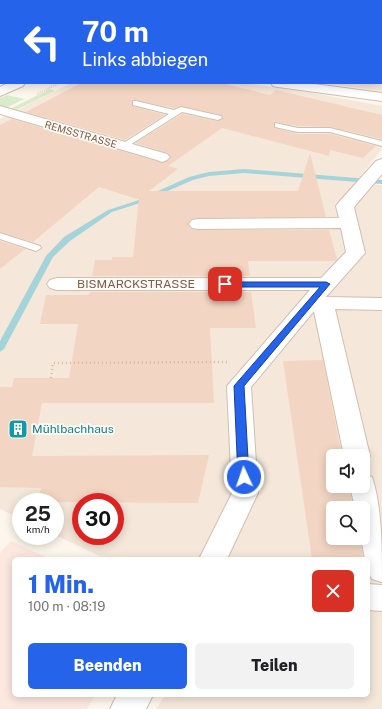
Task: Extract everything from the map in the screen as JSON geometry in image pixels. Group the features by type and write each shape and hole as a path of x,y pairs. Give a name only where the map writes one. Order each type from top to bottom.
{"street":[{"path":"0,92 16,84"},
{"path":"285,84 382,97"},
{"name":"REMSSTRASSE","path":"0,110 162,157"},
{"path":"214,557 244,493 239,386 320,297 356,252 345,206 382,164"},
{"path":"198,224 349,223"},
{"name":"BISMARCKSTRASSE","path":"57,284 286,284 320,297"},
{"path":"320,297 382,304"},
{"path":"320,297 355,449"},
{"path":"365,493 382,570"},
{"path":"370,597 382,598"},
{"path":"128,709 135,697"}],"lane":[{"path":"136,103 175,113"},
{"path":"125,146 181,109 218,118"},
{"path":"278,125 298,130 330,130 382,144"},
{"path":"0,236 36,248"}],"path":[{"path":"51,378 53,363 260,362"}],"shaded area":[{"path":"69,84 250,84 313,93 382,106 382,149 355,183 382,185 382,709 156,709 164,697 370,697 370,557 102,557 76,545 124,545 124,493 72,493 72,543 64,539 64,493 12,493 12,515 0,509 0,119"},
{"path":"327,84 382,84 382,91"},
{"path":"11,541 12,545 20,545 46,557 12,557 12,697 94,697 87,709 0,709 0,553"}],"green space":[{"path":"50,89 55,91 16,110 10,109"},
{"path":"7,95 24,99 6,108 0,106 0,98"}],"building":[{"path":"79,84 225,84 270,95 276,90 382,115 382,139 330,127 298,126 274,123 275,128 298,134 330,134 376,146 363,158 330,150 329,156 222,128 168,166 178,169 149,191 298,191 310,153 326,217 198,218 191,219 188,224 191,229 198,230 329,230 337,259 336,261 248,261 250,276 92,276 95,260 112,260 112,257 133,257 139,198 137,199 99,187 33,242 0,232 0,125 12,119 163,163 171,158 168,153 135,143 182,114 218,121 223,118 221,115 181,106 174,108 133,100 133,106 165,115 125,140 26,112"},
{"path":"0,241 25,249 0,269"},
{"path":"90,292 251,292 256,328 210,328 214,403 42,403 32,456 209,455 198,503 124,503 124,493 72,493 72,502 64,502 64,493 40,493 41,488 0,487 0,387 12,387 14,378 69,378 78,324 40,324 46,295 89,295"},
{"path":"323,360 341,449 326,449 326,493 350,493 352,501 326,501 326,545 361,545 363,557 312,557 283,361"}],"waterway":[{"path":"0,349 50,256 67,239 110,211 138,202 191,178 209,174 244,171 382,182"}],"place":[{"name":"Mühlbachhaus","path":"18,429"}],"route":[{"path":"225,284 326,284 239,386 244,477"}]}
